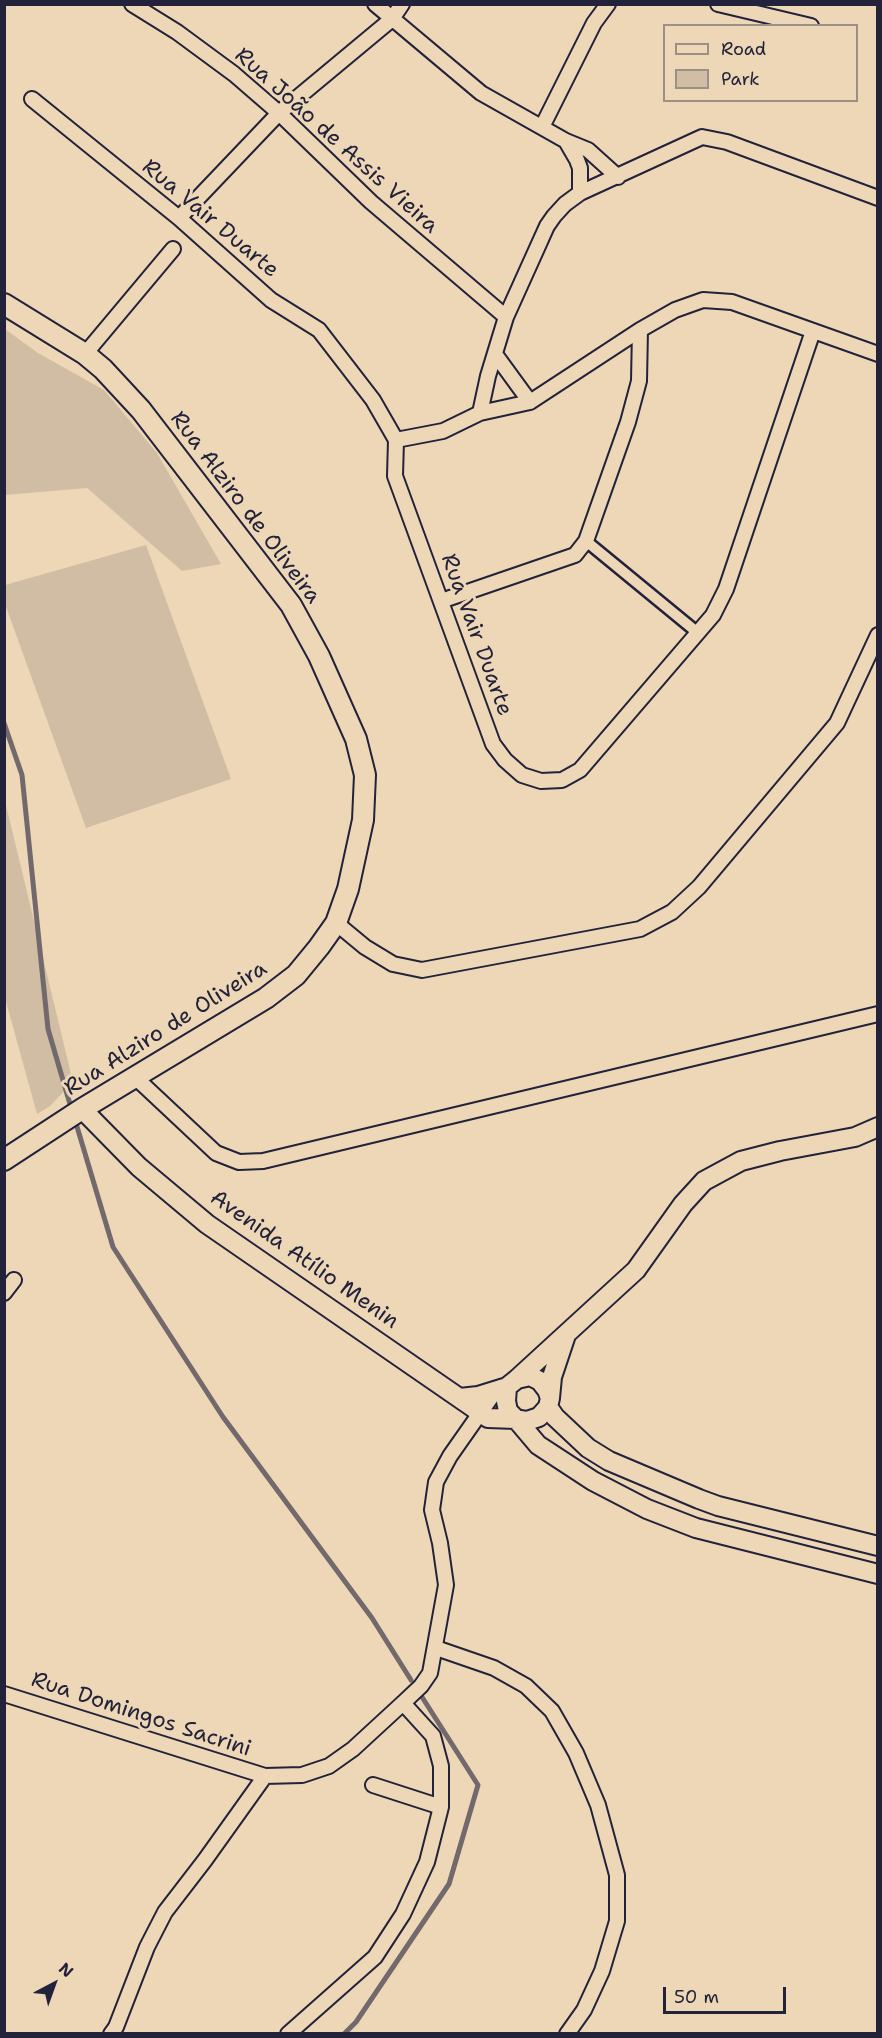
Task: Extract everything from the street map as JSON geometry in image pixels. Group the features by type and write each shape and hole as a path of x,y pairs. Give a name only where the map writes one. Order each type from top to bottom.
{"main road":[{"name":"Rua Alziro de Oliveira","path":"4,304 85,354 103,369 141,410 291,605 319,656 356,739 365,775 363,820 348,889 336,923 296,975 266,998 4,1160"}],"street":[{"name":"Rua João de Assis Vieira","path":"132,4 177,32 234,74 371,202 506,316"},
{"path":"375,4 481,93 566,141 588,150 618,177"},
{"path":"179,218 279,114 392,19 402,4"},
{"path":"542,128 594,23 608,4"},
{"path":"718,4 803,24"},
{"name":"Rua Vair Duarte","path":"32,99 179,218 271,300 319,330 373,400 396,440 395,476 493,744 505,760 522,775 541,781 562,780 580,770 713,615 726,589 813,331"},
{"path":"480,413 488,376 506,316 547,226 565,204 580,193 702,137 727,142 878,198"},
{"path":"566,141 580,168 580,193"},
{"path":"85,354 172,249"},
{"path":"396,440 442,431 480,413 530,402 640,330 675,310 703,300 732,302 878,354"},
{"path":"441,601 575,555 586,541 628,422 639,381 640,330"},
{"path":"495,354 530,402"},
{"path":"586,541 698,633"},
{"path":"336,923 365,947 393,964 422,970 639,929 672,912 699,887 837,723 878,635"},
{"path":"136,1078 216,1153 239,1162 263,1161 878,1014"},
{"name":"Avenida Atílio Menin","path":"75,1114 207,1224 488,1418 516,1419"},
{"path":"878,1127 855,1137 741,1161 704,1181 683,1204 636,1270 507,1385 506,1401 508,1411 538,1444 553,1456 593,1481 647,1509 696,1528 878,1574"},
{"path":"4,1293 14,1280"},
{"path":"516,1419 527,1420 539,1417 549,1402 552,1377 568,1331"},
{"path":"459,1398 478,1396 530,1376 540,1381 547,1390 549,1402 566,1428 588,1448 609,1461 718,1506 878,1546"},
{"name":"Rua Domingos Sacrini","path":"4,1694 265,1776 302,1775 328,1766 353,1749 427,1680 436,1648 446,1585 440,1543 432,1510 436,1482 450,1456 481,1413 507,1385"},
{"path":"436,1648 494,1668 526,1686 552,1711 576,1753 598,1805 617,1875 617,1921 602,1971 584,2010 567,2034"},
{"path":"288,2034 375,1957 403,1914 427,1862 441,1808 441,1766 433,1736 403,1703"},
{"path":"111,2034 116,2027 147,1947 165,1912 265,1776"},
{"path":"373,1785 441,1808"}],"green space":[{"path":"5,329 38,353 104,390 157,453 221,564 182,571 87,488 5,495"},
{"path":"146,545 231,779 86,828 5,604 5,585"},
{"path":"4,797 73,1082 50,1106 37,1114 5,998"}],"waterway":[{"path":"4,723 22,775 48,1029 72,1111"},
{"path":"75,1120 113,1247 223,1417 372,1618 411,1680"},
{"path":"344,2034 356,2022 449,1884 478,1785 422,1697"}]}
